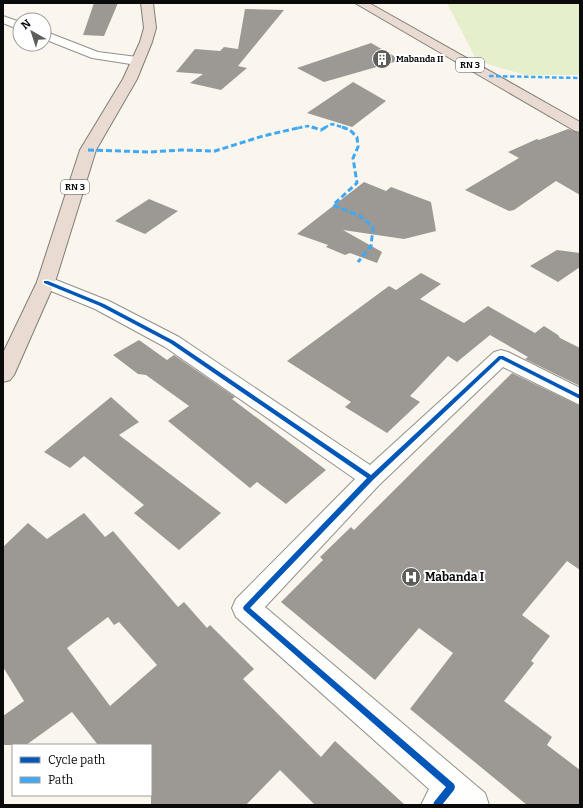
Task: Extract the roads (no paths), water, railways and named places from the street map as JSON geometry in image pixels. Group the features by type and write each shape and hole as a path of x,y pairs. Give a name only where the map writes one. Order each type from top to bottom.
{"highway":[{"name":"RN 3","path":"3,374 46,282 74,189 88,150 130,78 150,28 147,3"},
{"name":"RN 3","path":"361,3 580,128"}],"street":[{"path":"52,38 96,55 137,60"},
{"path":"46,282 102,305 172,342 371,478"},
{"path":"454,799 246,608 371,478 501,357 580,397"}],"place":[{"name":"Mabanda II","path":"382,59"},
{"name":"Mabanda I","path":"411,577"}]}
